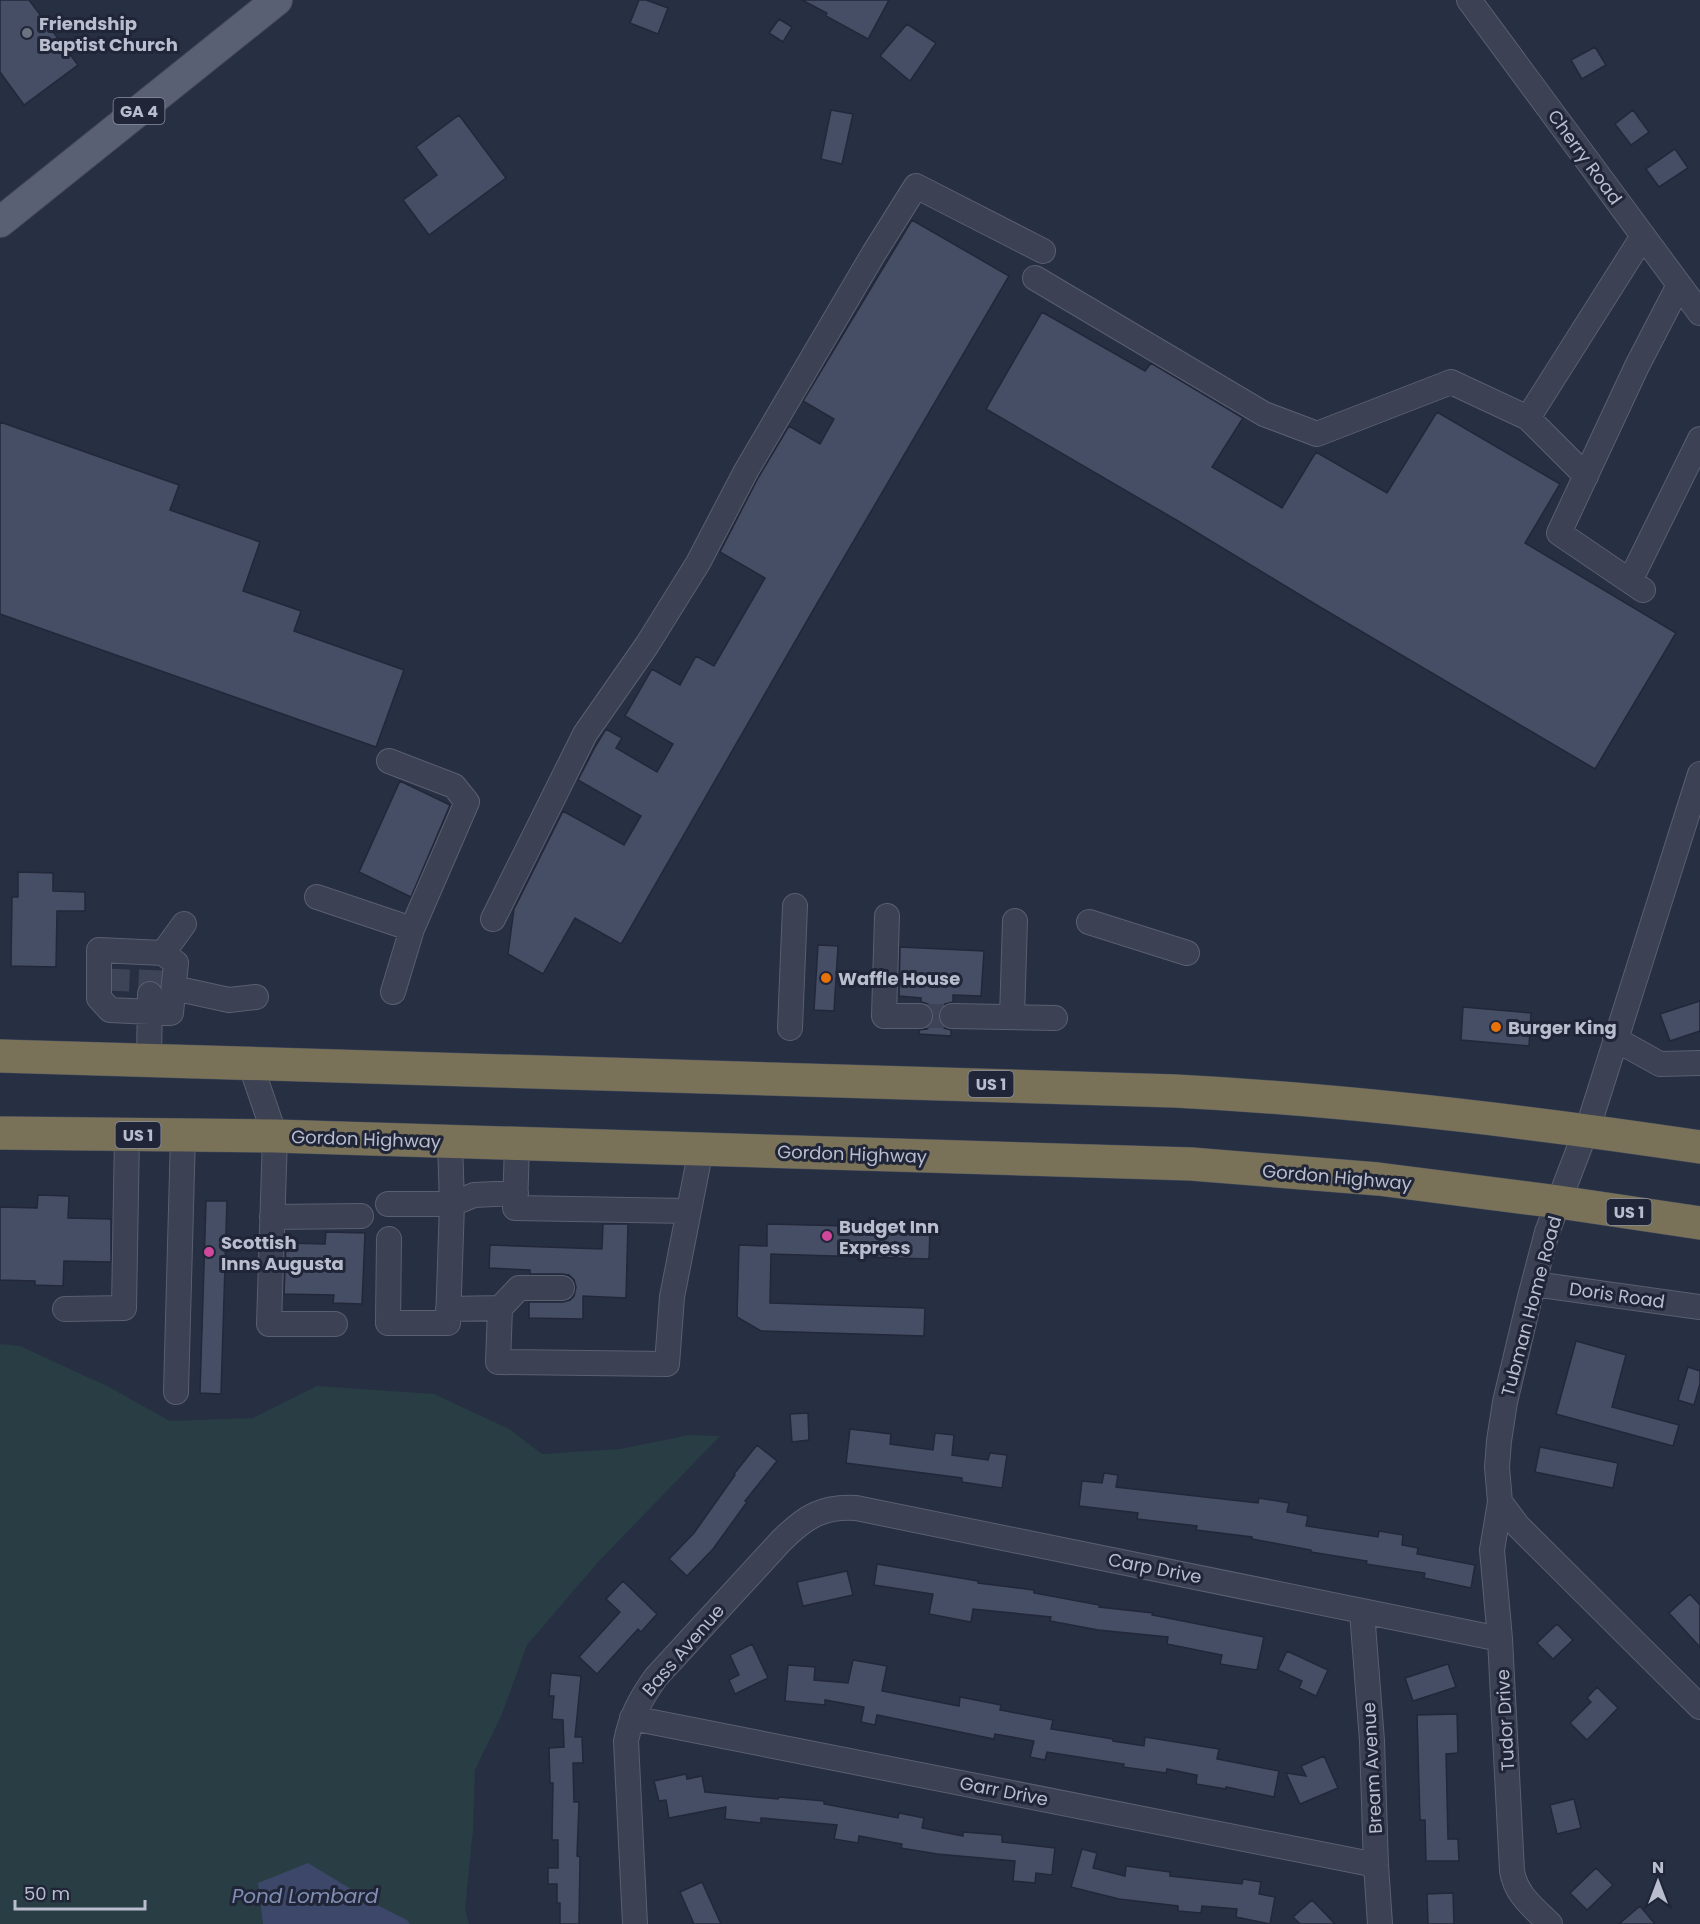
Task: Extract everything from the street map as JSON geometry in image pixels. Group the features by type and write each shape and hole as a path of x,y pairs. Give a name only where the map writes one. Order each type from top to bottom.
{"highway":[{"name":"US 1","path":"0,1056 1186,1091 1385,1107 1586,1130 1700,1147"},
{"name":"Gordon Highway","path":"0,1132 275,1136 1191,1164 1378,1179 1700,1222"}],"main road":[{"name":"GA 4","path":"0,222 277,0"}],"street":[{"name":"Cherry Road","path":"1469,0 1700,314"},
{"path":"493,919 585,734 647,645 698,564 746,471 916,186 1043,251"},
{"path":"1528,418 1643,236"},
{"path":"1035,278 1264,414 1317,434 1451,382 1528,418 1586,476"},
{"path":"1679,285 1637,366 1559,533 1636,585 1700,439"},
{"path":"389,761 454,786 467,802 412,929 393,992"},
{"name":"Tubman Home Road","path":"1500,1502 1497,1480 1498,1441 1505,1402 1546,1232 1586,1130 1700,774"},
{"path":"317,897 412,929"},
{"path":"790,1028 795,906"},
{"path":"887,916 884,1016 920,1016"},
{"path":"1012,1017 1016,921"},
{"path":"1089,922 1187,952"},
{"path":"149,1060 153,976 184,924"},
{"path":"153,976 117,981 153,976 176,963 171,1013 153,976"},
{"path":"174,988 229,1000 256,997"},
{"path":"952,1017 1055,1018"},
{"path":"1615,1039 1660,1064 1700,1064"},
{"path":"250,1063 275,1136 269,1324 335,1324"},
{"path":"65,1308 124,1308 127,1134"},
{"path":"176,1392 183,1135"},
{"path":"389,1239 388,1323 448,1323 452,1204 450,1142"},
{"path":"517,1144 515,1208 688,1211"},
{"path":"562,1288 519,1288 500,1308 498,1362 667,1364 672,1297 701,1149"},
{"path":"388,1204 452,1204 474,1195 516,1192"},
{"path":"273,1217 361,1216"},
{"name":"Doris Road","path":"1534,1284 1700,1307"},
{"path":"448,1308 500,1308"},
{"path":"1500,1502 1518,1526 1700,1707"},
{"name":"Tudor Drive","path":"1500,1502 1492,1550 1500,1639 1514,1884 1550,1924"},
{"name":"Carp Drive","path":"810,1516 831,1509 856,1508 1500,1639"},
{"name":"Bass Avenue","path":"635,1924 626,1741 639,1701 656,1677 781,1541 810,1516"},
{"name":"Bream Avenue","path":"1362,1612 1372,1742 1380,1924"},
{"name":"Garr Drive","path":"632,1718 1376,1865"}],"shaded area":[{"path":"0,1344 20,1346 107,1386 170,1421 253,1418 317,1386 434,1394 509,1429 542,1454 620,1449 689,1435 720,1436 599,1561 527,1645 502,1714 475,1770 473,1830 465,1908 469,1924 0,1924"}],"water":[{"name":"Pond Lombard","path":"308,1863 379,1906 407,1920 410,1924 263,1924 258,1883"}],"building":[{"name":"Friendship Baptist Church","path":"0,0 29,0 78,65 24,105 0,72"},
{"path":"639,0 646,0 668,8 658,34 630,23"},
{"path":"802,0 889,0 868,39"},
{"path":"779,19 792,27 783,42 769,33"},
{"path":"907,24 936,43 910,81 880,56"},
{"path":"1595,47 1606,65 1582,79 1571,60"},
{"path":"831,110 853,114 842,164 821,159"},
{"path":"1633,110 1649,132 1631,145 1615,124"},
{"path":"459,115 506,178 429,235 403,200 437,175 416,147"},
{"path":"1675,149 1688,168 1659,187 1646,169"},
{"path":"912,220 1009,276 621,944 575,918 543,974 508,954 514,909 563,811 624,845 641,816 578,780 606,729 622,738 616,748 657,772 673,744 625,716 652,669 680,685 696,656 714,666 765,578 720,552 758,478 789,426 820,444 834,419 803,401"},
{"path":"1042,312 1145,371 1151,363 1243,418 1212,467 1282,508 1316,452 1387,493 1437,412 1560,484 1525,543 1676,633 1595,769 986,409"},
{"path":"0,422 179,485 170,510 260,542 243,591 301,611 294,631 404,670 376,747 0,614"},
{"path":"400,781 450,805 411,897 359,872"},
{"path":"18,872 53,873 53,891 85,892 85,911 57,911 56,967 11,966 12,897 18,897"},
{"name":"Waffle House","path":"818,945 838,946 834,1011 814,1010"},
{"path":"900,947 984,951 981,996 953,995 953,1002 945,1004 940,1009 939,1022 944,1028 951,1030 951,1036 919,1034 919,1030 927,1029 932,1024 934,1015 932,1008 921,1002 921,998 899,996"},
{"path":"1700,1001 1700,1031 1670,1041 1660,1014"},
{"name":"Burger King","path":"1463,1007 1531,1013 1529,1046 1461,1040"},
{"path":"38,1195 69,1196 68,1218 111,1219 111,1262 64,1261 63,1286 35,1285 35,1281 0,1280 0,1207 37,1208"},
{"path":"206,1201 227,1201 221,1394 200,1393"},
{"path":"603,1224 628,1224 626,1298 583,1296 583,1319 529,1318 529,1302 563,1302 574,1296 576,1287 569,1275 530,1274 530,1270 489,1268 490,1245 602,1249"},
{"path":"767,1224 930,1228 929,1259 771,1254 770,1303 925,1308 924,1336 761,1331 737,1317 739,1245 767,1246"},
{"path":"326,1232 365,1233 362,1304 333,1303 334,1295 284,1294 286,1243 325,1244"},
{"path":"1576,1341 1626,1355 1612,1407 1679,1425 1673,1446 1556,1414"},
{"path":"1688,1367 1700,1371 1700,1384 1694,1405 1678,1400"},
{"path":"808,1413 809,1440 792,1442 790,1414"},
{"path":"850,1429 891,1434 890,1444 933,1450 935,1433 954,1435 952,1455 988,1460 990,1453 1007,1455 1002,1488 962,1482 962,1478 846,1463"},
{"path":"757,1445 777,1461 745,1501 747,1502 713,1549 687,1576 669,1559 694,1533 734,1474"},
{"path":"1540,1447 1618,1463 1613,1488 1535,1472"},
{"path":"1104,1473 1118,1475 1116,1487 1258,1503 1259,1498 1289,1503 1287,1512 1308,1516 1306,1526 1378,1537 1379,1531 1403,1535 1402,1545 1418,1548 1417,1554 1475,1565 1471,1588 1424,1578 1425,1573 1366,1564 1367,1561 1311,1552 1311,1550 1252,1539 1252,1537 1196,1530 1197,1526 1137,1519 1138,1513 1079,1506 1082,1481 1102,1483"},
{"path":"877,1564 978,1581 978,1583 1034,1590 1034,1593 1099,1605 1099,1607 1153,1613 1152,1615 1264,1637 1257,1670 1220,1664 1222,1655 1167,1644 1168,1637 1098,1630 1050,1621 1051,1617 973,1609 971,1622 929,1614 933,1594 874,1585"},
{"path":"847,1571 853,1595 803,1606 797,1582"},
{"path":"623,1581 657,1614 641,1632 638,1629 597,1674 579,1657 620,1612 606,1599"},
{"path":"1690,1594 1700,1605 1700,1647 1669,1613"},
{"path":"1557,1624 1573,1640 1553,1659 1537,1643"},
{"path":"752,1644 768,1678 735,1694 729,1680 739,1675 730,1655"},
{"path":"1287,1651 1328,1670 1316,1696 1299,1688 1302,1681 1278,1670"},
{"path":"853,1660 887,1666 882,1691 959,1706 960,1697 1001,1705 1000,1710 1053,1720 1051,1729 1113,1739 1113,1741 1144,1746 1145,1737 1219,1749 1217,1759 1279,1771 1274,1797 1226,1787 1226,1789 1196,1784 1197,1775 1167,1769 1166,1773 1123,1767 1124,1764 1047,1752 1045,1760 1030,1757 1034,1741 995,1734 994,1739 877,1715 875,1725 861,1722 864,1707 825,1700 825,1705 785,1701 788,1665 815,1667 814,1680 848,1683"},
{"path":"1448,1664 1456,1687 1413,1701 1405,1678"},
{"path":"551,1673 581,1676 575,1737 582,1737 583,1763 573,1763 574,1802 579,1802 577,1856 580,1857 579,1924 560,1924 557,1884 548,1884 548,1868 558,1868 558,1840 552,1840 553,1783 550,1783 549,1748 564,1747 563,1720 552,1719 554,1696 549,1696"},
{"path":"1597,1687 1618,1708 1587,1740 1570,1723 1591,1702 1587,1698"},
{"path":"1457,1714 1458,1753 1446,1754 1448,1839 1458,1839 1459,1861 1426,1861 1425,1820 1420,1820 1417,1715"},
{"path":"1324,1756 1338,1788 1300,1804 1286,1773 1306,1776 1301,1766"},
{"path":"686,1774 687,1779 702,1776 705,1792 824,1801 824,1804 898,1818 899,1813 924,1818 922,1828 963,1836 963,1832 1002,1835 1002,1842 1055,1848 1052,1875 1036,1873 1035,1883 1013,1881 1015,1861 937,1854 901,1848 902,1844 859,1836 858,1843 834,1839 837,1825 761,1818 761,1823 725,1819 726,1807 669,1818 666,1800 659,1801 654,1781"},
{"path":"1574,1799 1581,1828 1557,1834 1550,1805"},
{"path":"1082,1849 1097,1853 1093,1868 1125,1876 1126,1866 1170,1872 1170,1876 1242,1884 1243,1879 1261,1882 1259,1894 1275,1897 1270,1924 1236,1917 1237,1909 1202,1906 1201,1913 1178,1911 1178,1906 1119,1899 1071,1887"},
{"path":"1596,1868 1613,1885 1587,1910 1570,1893"},
{"path":"702,1882 721,1924 694,1924 680,1892"},
{"path":"1453,1893 1454,1924 1428,1924 1427,1894"},
{"path":"1312,1900 1335,1924 1300,1924 1293,1917"},
{"path":"1640,1906 1655,1924 1619,1924"}],"tunnel":[{"path":"117,991 118,969"},
{"path":"150,994 151,970"},
{"path":"920,1016 952,1016"}],"place":[{"name":"Friendship Baptist Church","path":"27,33"},
{"name":"Waffle House","path":"826,978"},
{"name":"Burger King","path":"1496,1027"},
{"name":"Budget Inn Express","path":"827,1236"},
{"name":"Scottish Inns Augusta","path":"209,1252"}]}
